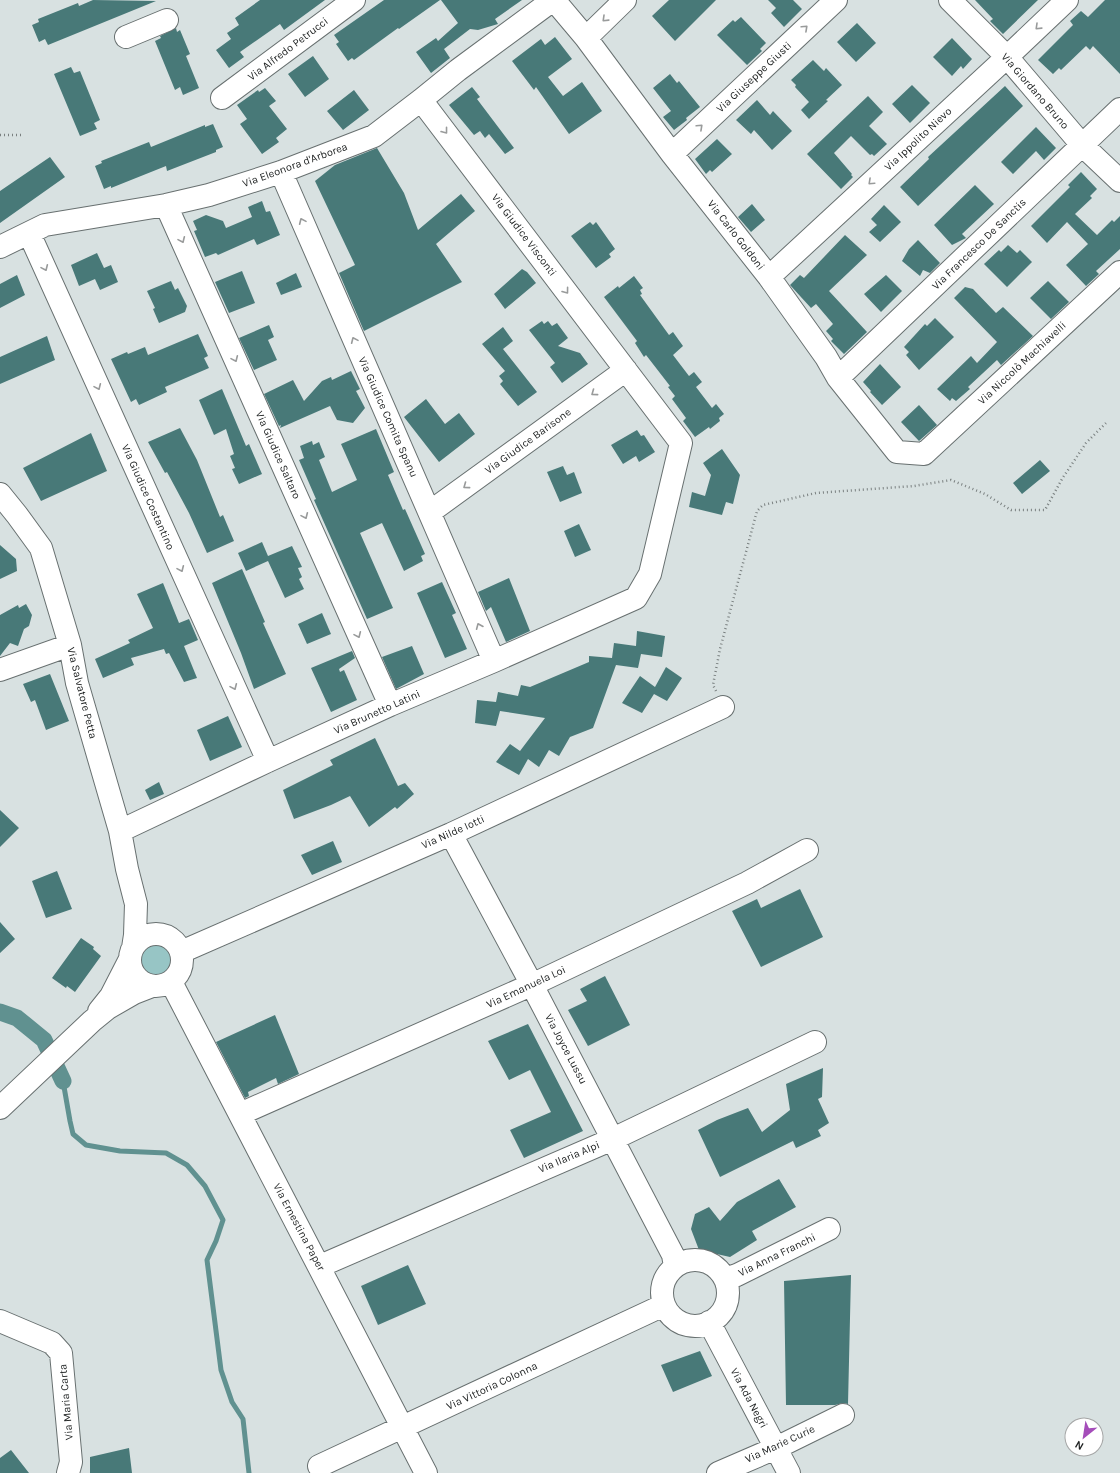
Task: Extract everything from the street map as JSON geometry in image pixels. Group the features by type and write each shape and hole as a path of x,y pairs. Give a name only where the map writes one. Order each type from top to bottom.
{"street":[{"name":"Via Alfredo Petrucci","path":"222,98 354,0"},
{"name":"Via Carlo Goldoni","path":"553,0 586,38 672,154 769,277 826,357 838,378 897,452 924,454"},
{"name":"Via Eleonora d'Arborea","path":"0,247 45,225 166,205 209,195 281,172 374,136 458,70 553,0"},
{"path":"586,38 624,0"},
{"name":"Via Giuseppe Giusti","path":"672,154 836,0"},
{"name":"Via Giordano Bruno","path":"950,0 1007,57 1082,145 1120,181"},
{"name":"Via Ippolito Nievo","path":"769,277 1007,57 1066,0"},
{"path":"126,37 167,20"},
{"name":"Via Giudice Visconti","path":"421,100 681,443 650,574 636,598"},
{"name":"Via Francesco De Sanctis","path":"838,378 1120,109"},
{"name":"Via Giudice Comita Spanu","path":"281,172 494,662"},
{"name":"Via Giudice Saltaro","path":"166,205 390,705"},
{"name":"Via Giudice Costantino","path":"28,233 268,761"},
{"name":"Via Niccolò Machiavelli","path":"924,454 1120,272"},
{"name":"Via Giudice Barisone","path":"430,512 626,370"},
{"name":"Via Salvatore Petta","path":"0,494 18,515 41,548 70,645 77,683 120,831 127,869 136,904 144,919 164,935"},
{"name":"Via Brunetto Latini","path":"120,831 390,705 494,662 636,598"},
{"path":"0,670 70,645"},
{"name":"Via Nilde Iotti","path":"181,952 451,834 723,707"},
{"name":"Via Joyce Lussu","path":"451,834 532,985 673,1255 675,1266"},
{"name":"Via Emanuela Loi","path":"240,1114 532,985 747,883 807,850"},
{"name":"Via Salvatore Petta","path":"92,1022 110,996 131,953 136,922 136,904"},
{"path":"155,934 164,935 175,942 181,952 183,958 180,971 162,984 143,983 137,978 131,968 131,953 139,940 147,936 155,934"},
{"name":"Via Salvatore Petta","path":"0,1108 108,1008 134,993 162,984"},
{"name":"Via Ernestina Paper","path":"162,984 240,1114 426,1473"},
{"name":"Via Ilaria Alpi","path":"320,1266 612,1139 815,1042"},
{"name":"Via Anna Franchi","path":"724,1279 737,1275 829,1229"},
{"path":"691,1260 705,1262 714,1266 720,1271 724,1279 727,1286 727,1301 720,1314 709,1322 699,1326 684,1324 672,1316 664,1305 662,1298 663,1284 669,1272 681,1263 691,1260"},
{"name":"Via Vittoria Colonna","path":"319,1466 664,1305"},
{"name":"Via Maria Carta","path":"0,1321 52,1343 61,1353 71,1462 68,1473"},
{"name":"Via Ada Negri","path":"709,1322 789,1473"},
{"name":"Via Marie Curie","path":"718,1473 776,1448 843,1415"}],"path":[{"path":"0,135 21,135"},
{"path":"723,707 713,685 720,648 756,511 763,505 816,493 914,486 951,480 985,494 1010,510 1045,510 1062,479 1086,443 1106,422"}],"shaded area":[{"path":"157,941 167,944 173,950 176,960 173,970 167,976 157,979 147,976 141,970 138,960 141,950 147,944"}],"building":[{"path":"93,0 156,1 48,45 45,39 39,42 32,25 39,22 38,19 78,3 79,6"},
{"path":"260,0 325,0 284,30 280,24 240,52 244,57 229,68 216,50 231,39 227,33 239,25 235,18"},
{"path":"384,0 440,0 354,60 352,58 348,61 336,44 339,42 334,35"},
{"path":"441,0 522,0 495,19 498,24 478,30 470,29 444,49 450,58 431,73 416,52 436,38 438,41 458,23"},
{"path":"669,0 716,0 675,41 652,16"},
{"path":"768,0 793,0 802,9 784,27 771,13 776,8"},
{"path":"975,0 1038,0 1003,34 990,21 993,19"},
{"path":"1105,0 1120,0 1120,74 1093,46 1090,50 1086,46 1061,70 1059,68 1053,74 1038,60 1073,25 1070,21 1081,11 1088,17"},
{"path":"741,17 766,43 760,49 762,51 747,65 717,35 733,20 735,22"},
{"path":"857,23 876,43 856,62 837,42"},
{"path":"176,28 177,32 180,30 190,54 186,56 199,88 183,95 180,87 175,90 155,41 161,38 160,36"},
{"path":"555,37 572,59 548,77 563,96 582,82 602,111 569,134 536,87 534,90 512,61 541,39 545,45"},
{"path":"952,38 972,59 963,69 961,66 952,76 933,57"},
{"path":"313,56 329,79 305,97 288,74"},
{"path":"813,60 824,71 826,68 842,85 809,119 801,110 809,102 795,87 796,85 791,80"},
{"path":"71,67 74,73 80,71 100,120 94,123 97,129 80,136 54,74"},
{"path":"670,74 677,83 679,81 700,107 674,130 663,117 671,111 653,88"},
{"path":"912,85 930,103 910,123 892,104"},
{"path":"1005,86 1023,106 918,206 900,187 929,159 928,157"},
{"path":"472,87 480,97 477,99 514,148 505,154 489,134 485,138 480,131 474,135 449,105"},
{"path":"265,88 276,101 269,106 287,129 276,138 279,142 262,154 240,124 247,119 237,105 258,90 259,92"},
{"path":"354,90 369,110 343,130 327,111"},
{"path":"868,96 883,112 869,126 887,144 874,156 872,154 870,155 851,136 834,153 853,177 841,189 807,154"},
{"path":"757,100 770,115 773,111 792,131 772,150 754,130 751,134 736,120"},
{"path":"213,124 223,147 216,150 216,152 167,171 166,166 111,188 111,186 104,189 95,166 102,163 101,161 149,142 151,147 205,125 205,127"},
{"path":"1036,127 1056,148 1044,160 1036,151 1013,174 1001,162"},
{"path":"717,139 732,154 712,172 710,170 706,174 695,159"},
{"path":"377,148 404,193 418,230 461,194 475,211 436,244 462,282 364,331 339,273 355,265 315,181 335,165"},
{"path":"50,157 65,177 0,223 0,191"},
{"path":"1081,172 1097,189 1090,196 1092,198 1075,214 1097,235 1112,220 1114,222 1120,216 1120,249 1096,271 1099,274 1086,286 1066,265 1088,244 1067,222 1047,243 1031,226 1070,187 1068,185"},
{"path":"975,185 994,204 962,234 966,238 952,245 934,225"},
{"path":"262,201 266,212 270,211 280,235 257,245 254,239 218,255 216,253 205,257 194,231 197,230 193,221 206,215 223,221 226,228 252,217 248,207"},
{"path":"752,204 765,220 751,232 738,217"},
{"path":"884,205 901,222 880,242 869,232 877,225 871,219"},
{"path":"590,222 593,225 596,222 615,249 609,254 611,257 596,268 571,236"},
{"path":"845,235 867,255 829,291 867,332 844,354 831,341 833,339 826,331 833,324 816,304 811,308 790,285 800,275 804,278"},
{"path":"918,240 940,263 930,273 923,270 920,276 902,261 909,249"},
{"path":"1008,245 1017,253 1020,250 1032,262 1007,287 984,264 999,250 1001,252"},
{"path":"97,253 104,268 111,265 118,282 100,290 95,279 79,286 71,265"},
{"path":"522,269 527,272 536,283 505,309 494,294"},
{"path":"242,271 255,303 229,313 215,282"},
{"path":"296,273 302,287 281,295 276,283"},
{"path":"17,275 25,295 0,308 0,284"},
{"path":"886,275 902,291 881,312 864,294"},
{"path":"634,276 643,288 640,290 642,294 640,295 669,335 673,332 683,346 673,355 689,376 694,372 702,382 696,387 712,408 716,404 724,414 719,418 720,421 710,429 709,427 695,437 683,421 686,418 672,399 675,396 668,387 670,386 646,355 644,357 635,343 637,341 604,297 618,286 619,288"},
{"path":"171,281 175,290 178,288 187,306 185,312 159,323 153,309 155,308 147,291"},
{"path":"1048,281 1069,302 1051,319 1030,298"},
{"path":"965,287 973,289 996,313 1003,307 1033,336 1001,365 997,360 968,387 970,389 956,401 952,398 950,401 937,389 971,356 977,363 997,342 954,298"},
{"path":"935,318 954,337 919,370 906,355 909,352 904,347 925,324 927,326"},
{"path":"542,321 544,324 548,321 552,326 557,323 568,338 558,346 580,353 588,364 562,383 550,367 555,363 529,330"},
{"path":"269,325 274,337 268,340 277,360 254,370 239,338"},
{"path":"503,327 513,341 503,349 537,392 518,406 500,384 503,381 499,376 505,371 482,344"},
{"path":"198,334 208,356 204,358 209,368 165,387 167,392 139,405 136,399 131,402 111,359 127,352 128,354 145,347 148,355"},
{"path":"47,336 55,360 0,384 0,357"},
{"path":"880,364 901,387 882,405 863,382"},
{"path":"351,371 360,389 356,391 365,408 353,423 337,420 330,406 280,428 281,425 279,426 264,394 293,380 304,401 322,381 331,377 332,380"},
{"path":"222,389 246,446 249,444 262,474 239,484 232,469 235,468 230,456 234,454 226,429 214,435 199,400"},
{"path":"426,399 445,424 459,413 475,434 439,462 404,417"},
{"path":"919,405 937,425 919,441 901,422"},
{"path":"180,428 197,460 220,517 223,515 234,541 207,553 189,513 167,472 165,473 148,442"},
{"path":"376,429 394,472 388,475 403,510 405,509 425,554 421,556 423,561 404,571 382,523 360,533 393,608 367,619 314,500 316,499 299,460 304,458 300,446 312,441 313,445 319,442 325,457 319,460 332,492 357,480 341,444"},
{"path":"637,430 641,436 644,435 655,452 639,462 636,456 623,464 611,445"},
{"path":"91,433 107,471 41,501 23,468"},
{"path":"722,449 740,475 733,504 726,502 722,515 689,507 692,492 705,496 711,475 703,463"},
{"path":"1040,460 1050,471 1022,494 1013,483"},
{"path":"563,466 567,475 574,472 582,493 560,502 547,472"},
{"path":"579,524 591,550 575,557 564,531"},
{"path":"262,542 268,556 292,546 302,567 298,568 302,577 299,579 304,589 285,598 268,561 246,571 238,553"},
{"path":"0,545 16,559 17,571 0,579"},
{"path":"242,569 265,622 263,623 286,674 254,689 212,583"},
{"path":"509,578 530,631 506,642 491,607 486,611 478,592"},
{"path":"442,582 456,613 452,615 467,649 445,658 417,593"},
{"path":"163,583 179,623 189,619 198,640 184,646 197,678 184,682 169,653 166,654 164,649 131,658 134,665 103,678 95,659 130,643 128,640 153,628 137,594"},
{"path":"26,604 32,615 29,626 24,629 18,646 10,643 0,656 0,615 18,605 19,608"},
{"path":"322,613 331,634 307,644 298,624"},
{"path":"637,631 665,636 662,657 641,654 638,668 616,665 593,728 570,737 559,756 549,750 539,767 528,759 519,775 496,762 510,744 520,751 545,718 500,711 496,726 475,723 477,700 496,702 498,692 518,696 521,685 530,687 589,662 589,656 612,658 614,643 636,646"},
{"path":"412,646 424,674 396,689 382,657"},
{"path":"352,651 355,658 339,669 340,672 344,670 357,700 331,712 311,668"},
{"path":"666,667 682,678 667,701 654,694 642,713 622,703 640,676 655,687"},
{"path":"50,674 69,721 46,730 35,700 31,702 23,684"},
{"path":"228,716 242,747 210,761 197,730"},
{"path":"375,738 398,786 405,783 414,794 397,809 395,807 369,827 350,796 294,819 283,790 333,765 330,760"},
{"path":"159,782 164,794 150,800 145,790"},
{"path":"0,810 19,828 0,847"},
{"path":"333,841 342,862 312,875 301,855"},
{"path":"57,871 72,909 46,918 32,881"},
{"path":"800,889 823,937 761,967 732,911 757,899 761,908"},
{"path":"0,922 15,939 0,953"},
{"path":"81,938 94,947 93,949 101,956 75,992 67,986 66,988 52,978"},
{"path":"605,976 630,1025 588,1046 568,1010 587,1001 580,989"},
{"path":"275,1015 299,1074 278,1084 276,1078 248,1092 249,1096 245,1098 216,1042"},
{"path":"528,1024 583,1131 524,1158 510,1130 551,1112 530,1070 509,1080 488,1041"},
{"path":"823,1068 822,1097 818,1099 829,1123 818,1130 821,1136 796,1148 793,1141 720,1177 698,1130 717,1120 748,1108 762,1132 790,1110 786,1084"},
{"path":"779,1179 796,1207 752,1231 757,1240 730,1257 699,1250 691,1229 695,1214 709,1207 720,1221 737,1202"},
{"path":"408,1265 426,1304 378,1325 361,1286"},
{"path":"851,1275 848,1404 786,1405 784,1281"},
{"path":"700,1351 712,1376 673,1392 661,1365"},
{"path":"129,1448 132,1473 90,1473 90,1457"},
{"path":"11,1450 29,1473 0,1473 0,1458"}],"waterway":[{"path":"0,1012 17,1018 44,1040 63,1081"},
{"path":"63,1081 73,1134 86,1145 120,1151 166,1153 187,1165 205,1186 223,1220 216,1241 207,1260 221,1370 232,1402 243,1419 249,1473"}]}
